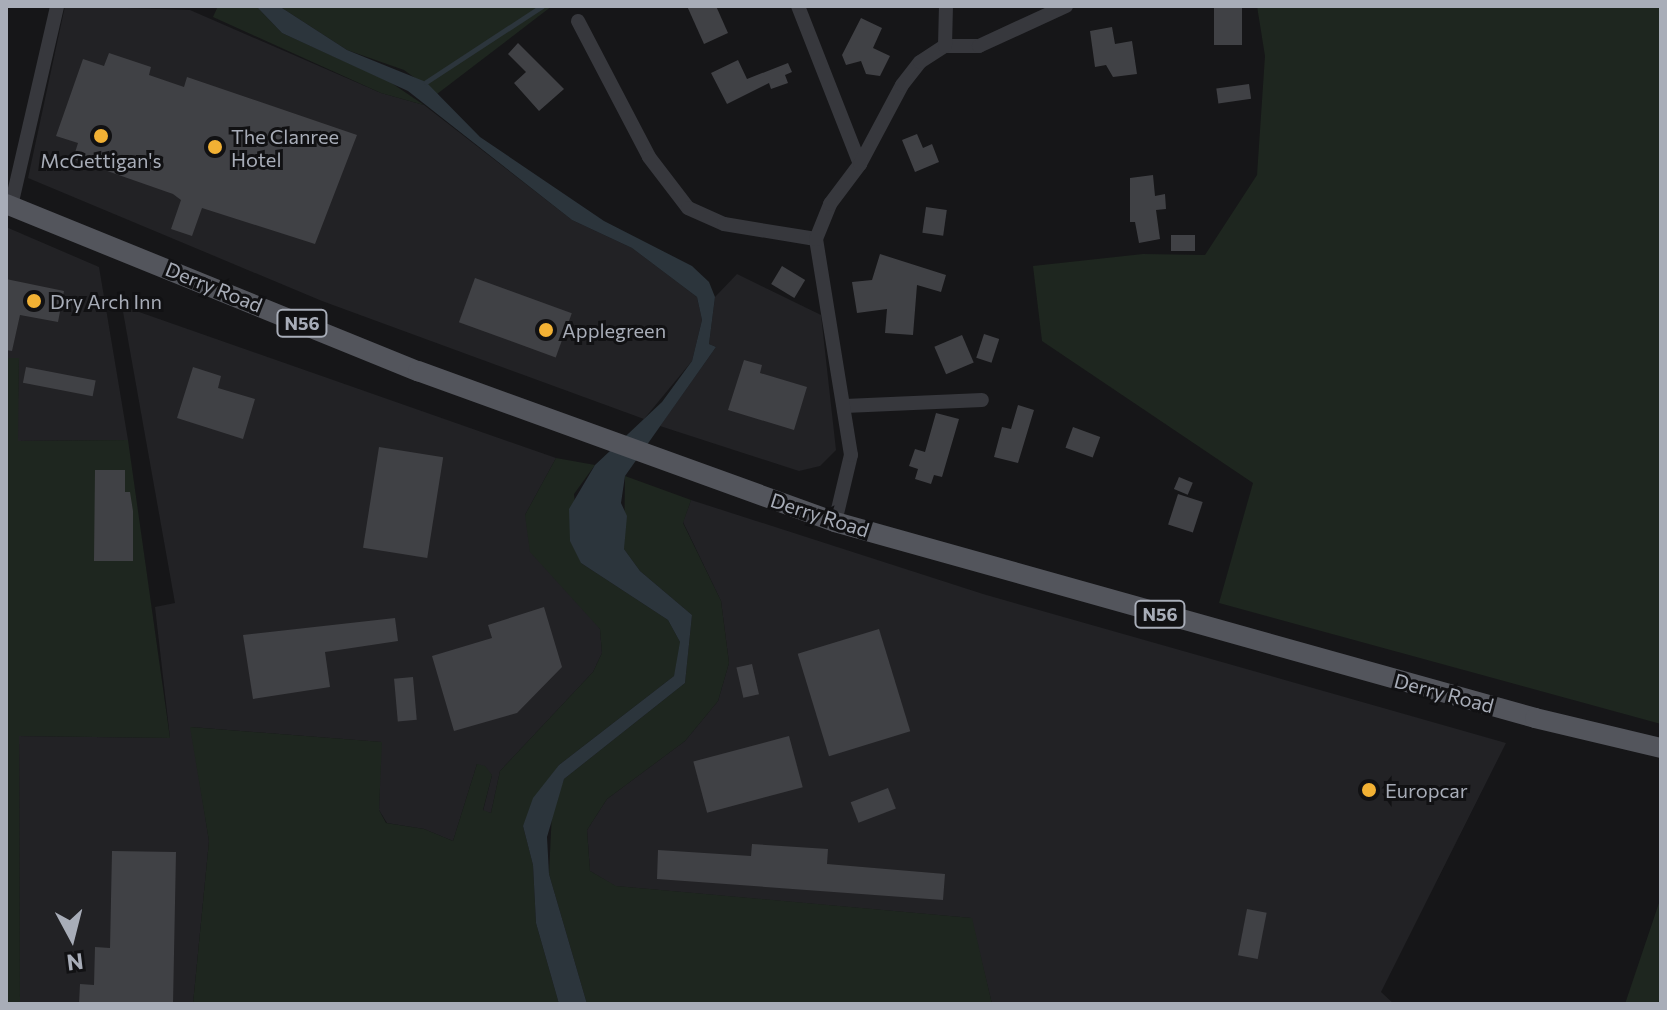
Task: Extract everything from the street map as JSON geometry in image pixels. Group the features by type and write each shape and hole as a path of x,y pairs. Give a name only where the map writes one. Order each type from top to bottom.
{"main road":[{"name":"Derry Road","path":"9,205 600,439 835,522 1535,718 1661,748"}],"street":[{"path":"9,205 57,6"},
{"path":"798,6 860,164"},
{"path":"945,46 946,6"},
{"path":"835,522 851,455 816,239 830,204 860,164 902,85 920,62 945,46 979,46 1066,6"},
{"path":"578,21 649,157 688,208 724,224 816,239"},
{"path":"845,406 982,400"}],"shaded area":[{"path":"65,6 190,10 381,93 424,105 572,220 632,248 697,297 702,320 692,361 644,419 322,301 28,178"},
{"path":"218,6 256,6 282,33 390,82 424,105 381,93 213,17"},
{"path":"256,6 279,6 347,50 426,82 480,137 604,221 692,266 709,282 715,297 709,344 716,347 625,476 621,503 627,516 624,549 640,571 692,615 685,683 564,779 547,837 549,874 587,1004 559,1004 536,923 533,865 523,826 533,798 559,765 674,676 680,642 668,620 581,563 570,541 569,509 595,465 662,402 692,361 702,320 697,297 632,248 572,220 408,91 282,33"},
{"path":"279,6 552,6 437,94 404,70 347,50"},
{"path":"1257,6 1661,6 1661,724 1219,603 1253,483 1042,341 1033,266 1143,254 1205,255 1257,175 1265,56"},
{"path":"6,227 99,267 128,440 17,441 19,358 6,358"},
{"path":"737,274 821,315 836,450 820,466 799,471 660,426 716,347 709,344 715,297"},
{"path":"122,306 556,458 525,515 600,629 602,653 593,672 500,771 491,813 483,811 492,775 477,764 453,841 424,829 387,823 379,810 381,742 191,727 209,841 193,1004 20,1004 19,736 170,738 155,607 175,603"},
{"path":"6,358 19,358 18,441 128,440 170,738 19,736 20,1004 6,1004"},
{"path":"556,458 595,465 574,494 581,563 668,620 680,642 680,659 674,676 559,765 523,826 533,865 536,923 559,1004 193,1004 209,841 190,727 382,742 379,810 386,823 424,829 453,841 477,764 485,766 492,775 483,810 491,813 500,771 593,672 602,653 600,629 530,552 525,515"},
{"path":"625,476 691,500 683,523 721,601 729,663 718,701 685,741 607,799 587,830 590,871 616,886 972,918 992,1004 587,1004 549,874 552,811 564,779 685,683 692,615 640,571 624,549"},
{"path":"691,500 983,594 1506,743 1381,992 1394,1004 992,1004 971,918 615,886 590,871 587,830 607,799 685,741 718,701 729,663 721,601 683,522"},
{"path":"1661,897 1661,1004 1625,1004"}],"building":[{"path":"687,6 716,6 728,33 704,44"},
{"path":"1214,6 1242,6 1242,45 1214,45"},
{"path":"861,18 882,28 873,48 890,56 880,76 866,74 861,61 846,65 842,55"},
{"path":"1112,27 1115,44 1132,41 1137,74 1113,77 1106,65 1095,67 1090,31"},
{"path":"518,43 564,89 539,111 514,83 526,72 508,54"},
{"name":"The Clanree Hotel","path":"109,53 151,67 149,75 184,87 187,77 357,135 315,244 202,208 192,236 171,229 181,200 173,194 73,159 78,143 56,136 83,59 104,66"},
{"path":"738,60 747,79 788,63 792,72 785,75 788,83 771,89 769,83 727,104 711,73"},
{"path":"1249,84 1251,99 1218,103 1216,89"},
{"path":"917,134 923,148 932,144 939,162 915,172 902,140"},
{"path":"1153,175 1155,196 1165,194 1166,209 1156,210 1160,239 1139,243 1135,222 1130,222 1130,178"},
{"path":"926,207 947,210 943,236 922,233"},
{"path":"1171,235 1195,235 1195,251 1171,251"},
{"path":"880,254 946,275 941,292 917,285 913,335 885,333 887,309 857,313 852,282 872,280"},
{"path":"782,266 805,280 794,298 771,284"},
{"path":"475,278 572,313 556,357 459,322"},
{"name":"Dry Arch Inn","path":"6,279 64,291 58,322 20,315 12,351 6,350"},
{"path":"984,334 999,339 991,363 976,358"},
{"path":"962,335 974,363 946,374 934,347"},
{"path":"744,360 762,365 760,373 807,387 794,430 728,410"},
{"path":"26,367 96,381 93,396 23,383"},
{"path":"193,367 221,376 218,388 255,399 243,439 177,418"},
{"path":"1018,405 1034,410 1018,463 994,457 1002,427 1011,429"},
{"path":"936,413 959,419 942,477 934,475 931,484 915,479 918,469 909,466 915,449 925,452"},
{"path":"1073,427 1100,437 1093,458 1065,448"},
{"path":"379,447 443,457 427,558 363,548"},
{"path":"95,470 125,470 125,492 130,492 133,511 133,561 94,561"},
{"path":"1179,477 1193,483 1188,495 1174,489"},
{"path":"1178,494 1203,502 1193,532 1168,524"},
{"path":"544,607 562,667 517,713 454,731 432,656 492,638 488,625"},
{"path":"395,618 398,641 325,652 330,687 253,699 243,635"},
{"path":"879,629 910,731 829,756 798,654"},
{"path":"752,664 759,694 743,698 736,668"},
{"path":"413,677 417,720 398,721 394,679"},
{"path":"789,736 803,787 707,813 693,762"},
{"path":"888,788 896,809 859,823 851,802"},
{"path":"752,844 828,849 827,864 945,874 943,900 657,879 658,850 751,856"},
{"path":"112,851 176,852 173,1004 79,1004 80,984 94,985 95,947 110,948"},
{"path":"1247,909 1267,913 1258,959 1238,955"}],"waterway":[{"path":"426,82 542,6"}],"place":[{"name":"McGettigan's","path":"101,136"},
{"name":"The Clanree Hotel","path":"215,147"},
{"name":"Dry Arch Inn","path":"34,301"},
{"name":"Applegreen","path":"546,330"},
{"name":"Europcar","path":"1369,790"}]}
